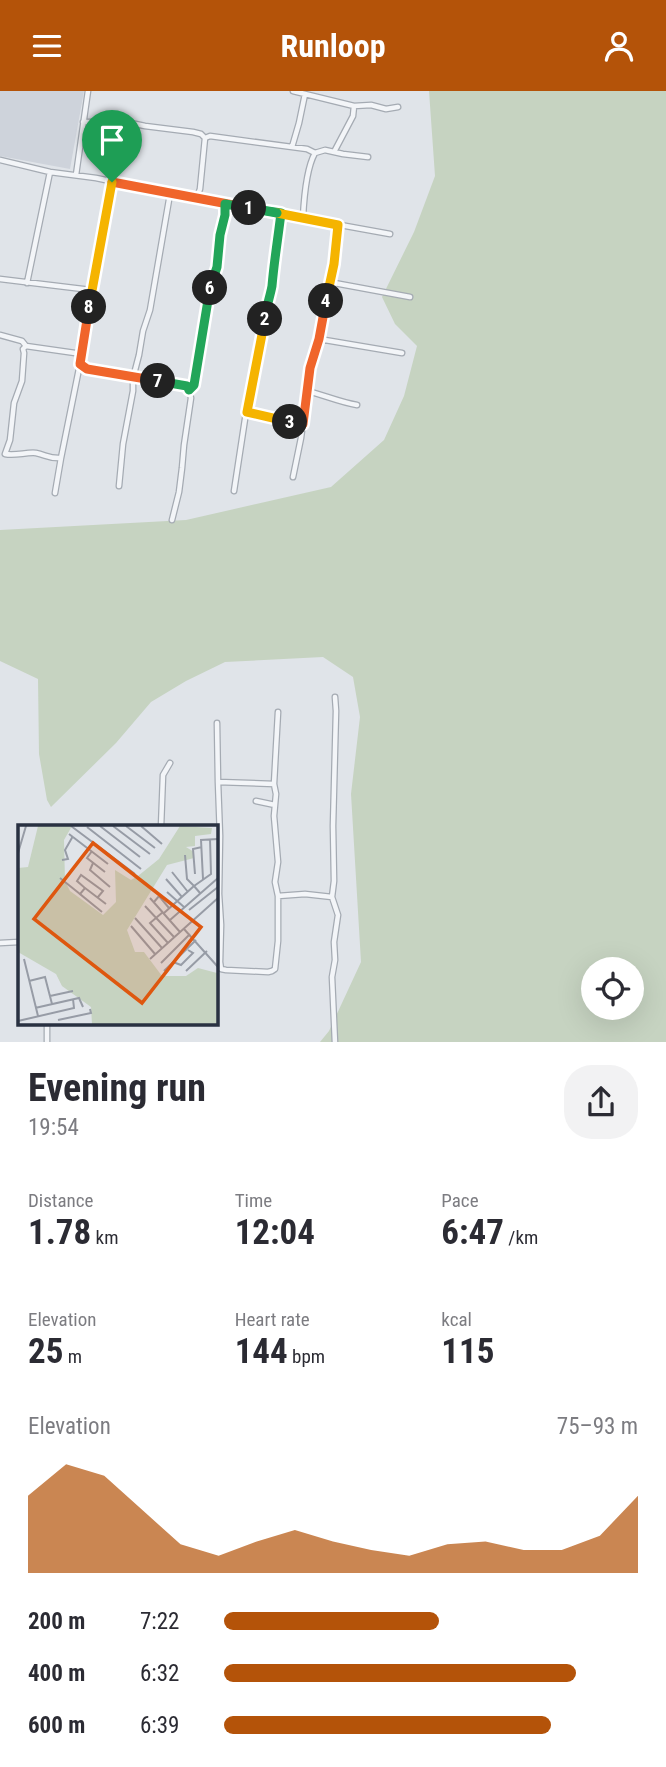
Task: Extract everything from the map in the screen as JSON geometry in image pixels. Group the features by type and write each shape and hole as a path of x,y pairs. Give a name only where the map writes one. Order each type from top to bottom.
{"street":[{"path":"76,174 88,91"},
{"path":"293,91 354,106 371,105 386,109 398,107"},
{"path":"292,147 307,93"},
{"path":"334,152 353,116 354,106"},
{"path":"83,122 127,122 193,132 205,138"},
{"path":"205,138 210,136 307,149 315,153"},
{"path":"195,199 200,189 205,138"},
{"path":"303,217 306,188 315,153 325,150 368,157"},
{"path":"0,160 50,172 76,174 195,199 390,234"},
{"path":"27,283 50,172"},
{"path":"55,493 112,182"},
{"path":"119,486 134,378 150,310 170,194"},
{"path":"189,390 194,385 196,376 209,291 217,267 225,204"},
{"path":"234,491 237,461 272,287 281,213"},
{"path":"293,477 314,352 334,264 338,225"},
{"path":"0,279 91,291"},
{"path":"329,282 410,297"},
{"path":"0,335 23,341 26,346 82,354"},
{"path":"319,339 402,353"},
{"path":"26,346 23,349 22,381 14,403 10,440 5,454 19,456 34,453 50,459 61,458"},
{"path":"80,364 87,369 187,386 191,398 179,492 172,520"},
{"path":"307,391 356,405"},
{"path":"247,412 303,424"},
{"path":"335,697 332,826 332,897 338,915 332,977 335,1042"},
{"path":"217,723 220,836 217,894 222,925 221,968 226,971 268,972 275,968 278,941 278,896 275,882 278,858 274,784 278,712"},
{"path":"160,825 163,775 170,763"},
{"path":"218,782 274,784"},
{"path":"256,801 275,805"},
{"path":"278,896 305,894 332,897"},
{"path":"0,943 18,942"}],"shaded area":[{"path":"0,91 84,91 70,169 0,156"}],"green space":[{"path":"429,91 666,91 666,1042 320,1042 329,1031 361,962 351,794 360,717 353,677 323,657 225,662 151,702 116,743 51,807 47,800 39,754 38,679 0,661 0,530 186,520 331,487 384,440 404,396 417,346 395,324 382,297 414,232 435,176"}],"route":[{"path":"112,182 80,364 87,369 187,386 189,390 194,385 196,376 209,291 218,262 225,204 269,212 281,213 303,217 338,225 334,264 319,339 310,368 303,424 247,412 272,287 281,213 112,182"}]}
